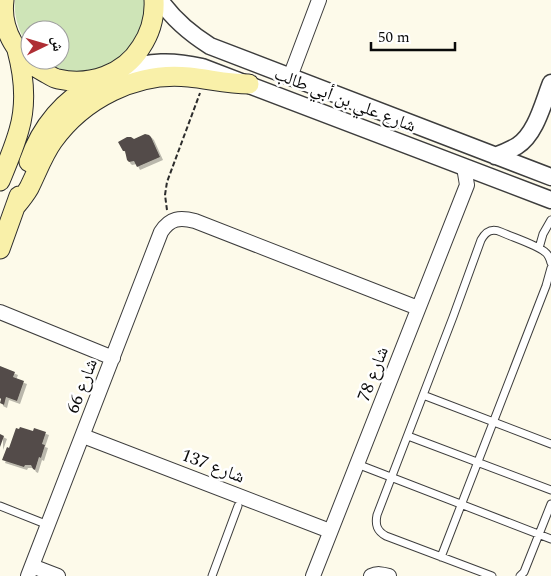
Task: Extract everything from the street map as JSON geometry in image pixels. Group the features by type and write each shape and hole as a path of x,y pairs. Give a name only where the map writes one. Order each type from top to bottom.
{"main road":[{"path":"4,0 3,22 11,40 17,50 34,67 56,78 81,82 112,74"},
{"path":"0,249 16,207 32,153 40,136 61,108 75,96 112,74 137,54 149,34 155,12 154,0"},
{"path":"0,181 20,129 23,109 22,69 17,50"},
{"path":"16,207 28,189 53,141 72,119 95,101 112,91 130,84 168,76 188,76 233,84 249,84"}],"street":[{"name":"شارع علي بن أبي طالب","path":"160,0 177,21 192,35 210,46 551,177"},
{"path":"290,77 319,0"},
{"name":"شارع علي بن أبي طالب","path":"112,74 140,64 161,62 182,62 202,67 551,200"},
{"path":"495,156 518,145 528,137 551,83"},
{"path":"363,128 362,119 364,114 371,108"},
{"path":"464,167 467,185 481,174"},
{"name":"شارع 78","path":"313,576 467,185"},
{"path":"175,220 195,220 418,308"},
{"name":"شارع 66","path":"30,571 161,232 165,225 175,220"},
{"path":"0,312 113,358"},
{"name":"شارع 137","path":"82,436 330,532"},
{"path":"30,571 58,576"},
{"path":"371,576 381,574 389,576"}],"lane":[{"path":"539,248 543,234 551,220"},
{"path":"492,576 386,536 380,533 375,521 484,234 495,230 539,248 550,258 551,263"},
{"path":"442,557 549,287 551,268"},
{"path":"423,395 551,444"},
{"path":"408,436 551,490"},
{"path":"357,464 551,539"},
{"path":"520,576 524,572 551,504"},
{"path":"0,506 48,525"},
{"path":"212,576 238,506"}],"path":[{"path":"175,220 169,215 165,202 167,182 205,80"}],"green space":[{"path":"15,0 150,0 132,53 107,69 86,73 63,70 70,70 70,20 20,20 20,30"}],"building":[{"path":"145,134 151,137 160,157 137,167 134,161 129,162 127,160 125,151 123,151 118,142 127,137 134,139"},
{"path":"0,366 15,372 13,377 24,381 17,401 6,397 4,405 0,403"},
{"path":"20,427 33,431 34,428 46,432 42,444 45,445 35,470 31,465 25,465 24,467 2,460 7,447 9,448 16,428 19,429"},
{"path":"0,434 4,436 0,447"}]}
